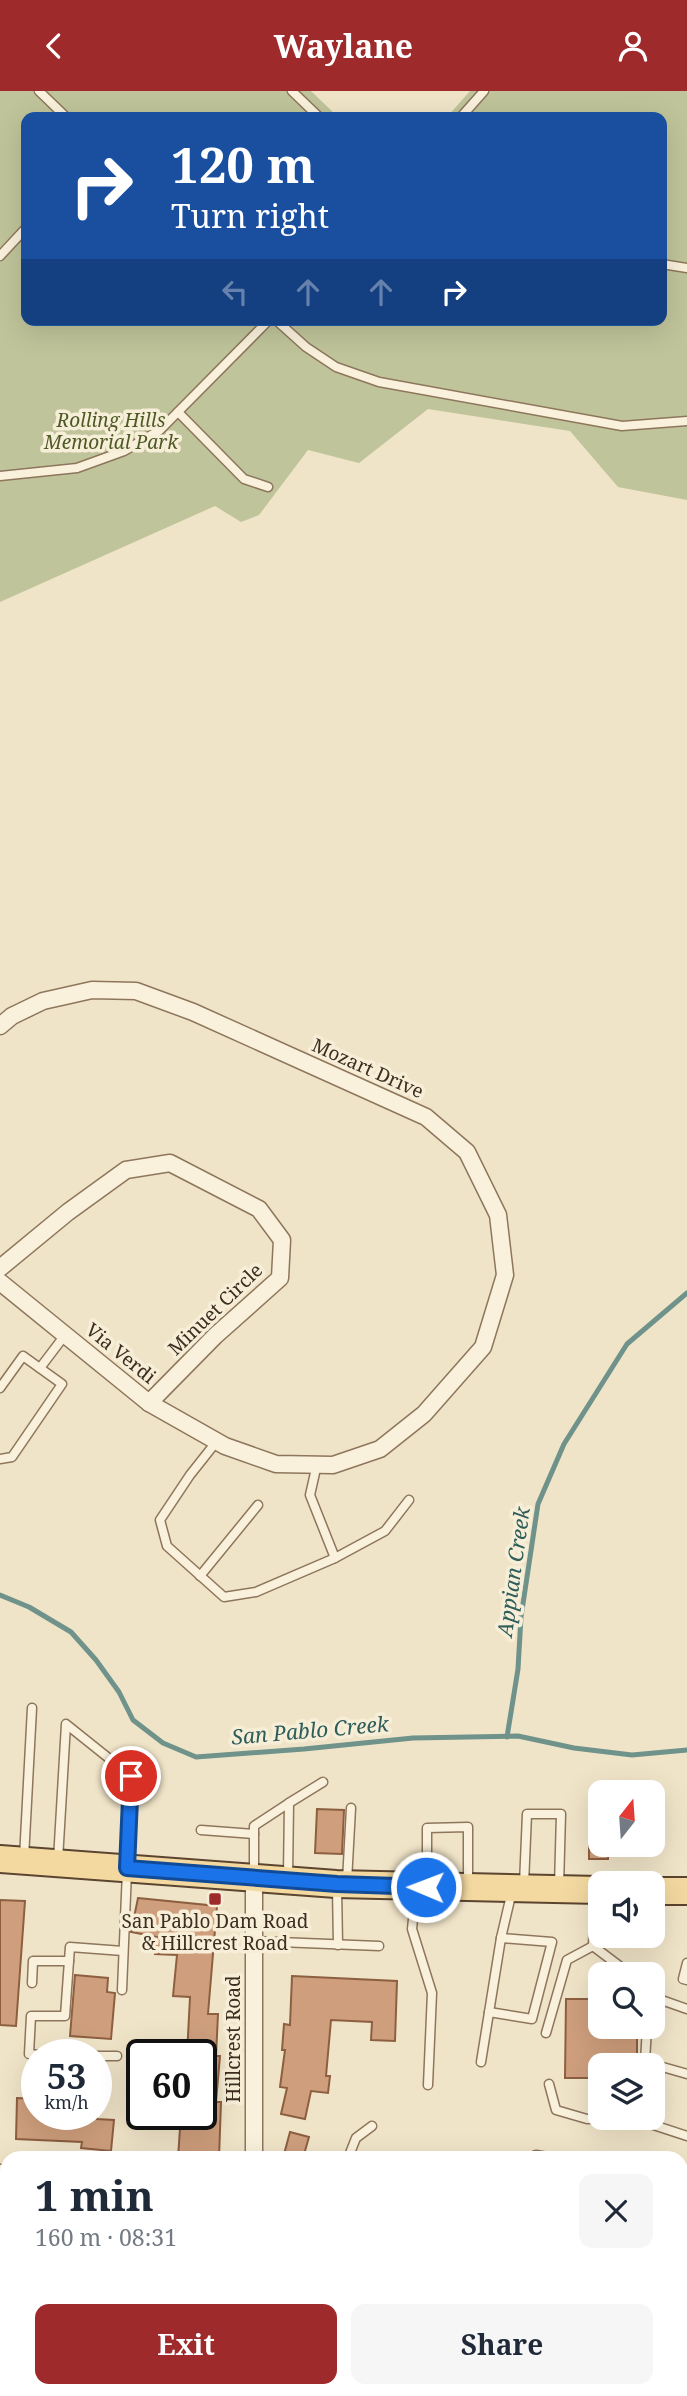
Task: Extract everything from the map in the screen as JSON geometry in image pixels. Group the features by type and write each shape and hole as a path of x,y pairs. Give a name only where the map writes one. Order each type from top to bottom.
{"main road":[{"path":"12,1860 342,1884 588,1890"},
{"path":"665,1891 687,1891"}],"street":[{"name":"Mozart Drive","path":"0,1026 12,1016 43,1000 92,990 136,991 193,1012 426,1117 467,1152 498,1215 505,1275 483,1346 424,1414 380,1449 333,1465 276,1464 221,1443"},
{"name":"Minuet Circle","path":"0,1268 68,1212 126,1170 170,1163 259,1209 282,1240 280,1278 215,1336 149,1403"},
{"name":"Via Verdi","path":"0,1282 149,1403 221,1443"},
{"name":"Hillcrest Road","path":"254,1878 254,2151"}],"lane":[{"path":"39,91 61,112"},
{"path":"292,91 314,112"},
{"path":"465,112 484,91"},
{"path":"0,256 21,233"},
{"path":"667,265 687,268"},
{"path":"0,476 78,468 124,451 160,430 263,326"},
{"path":"282,326 306,347 336,367 379,382 622,426 687,421"},
{"path":"178,412 244,479 268,487"},
{"path":"40,1368 65,1335"},
{"path":"0,1388 23,1356 62,1384 12,1457 0,1459"},
{"path":"221,1443 190,1475 160,1520 167,1546 224,1597 256,1592 335,1558 386,1531 409,1500"},
{"path":"317,1464 310,1495 335,1558"},
{"path":"200,1576 258,1505"},
{"path":"12,1860 32,1708"},
{"path":"58,1863 66,1724 131,1776 122,1990"},
{"path":"254,1878 254,1826 323,1781"},
{"path":"288,1880 289,1803"},
{"path":"338,1944 351,1808"},
{"path":"481,2062 501,1938 518,1889 527,1814 561,1814 559,1889"},
{"path":"428,2085 432,1993 412,1929 421,1887 427,1828 468,1827 468,1888"},
{"path":"201,1830 254,1834"},
{"path":"489,2012 532,2019 552,1942 501,1938"},
{"path":"253,1941 379,1946"},
{"path":"30,2039 31,2016 65,2016 70,1947 123,1951"},
{"path":"546,2033 567,1960 589,1948"},
{"path":"596,1948 614,1962"},
{"path":"32,1983 33,1961 69,1961"},
{"path":"687,1963 683,1979 687,1980"},
{"path":"665,2001 687,2009"},
{"path":"112,2056 117,2056"},
{"path":"665,2069 687,2074"},
{"path":"549,2084 556,2110 588,2119"},
{"path":"351,2151 356,2138 372,2126"},
{"path":"665,2129 687,2136"}],"green space":[{"name":"Rolling Hills Memorial Park","path":"0,91 311,91 333,112 21,112 21,326 667,326 667,112 451,112 470,91 687,91 687,500 618,487 570,431 428,409 359,463 308,450 259,515 241,522 215,506 0,602"}],"building":[{"path":"317,1809 344,1810 342,1854 315,1853"},
{"path":"589,1857 608,1857 608,1859"},
{"path":"138,1898 217,1906 208,2014 218,2014 217,2039 188,2039 190,1997 173,1996 177,1955 155,1954 157,1937 131,1932"},
{"path":"0,1900 25,1901 16,2026 0,2025"},
{"path":"75,1975 108,1978 107,1992 115,1993 111,2039 70,2036"},
{"path":"292,1976 397,1981 395,2041 371,2040 372,2022 331,2020 326,2076 330,2076 328,2093 311,2091 305,2119 281,2114 287,2088 280,2087 285,2050 282,2050 284,2024 290,2025"},
{"path":"566,1999 588,1999 588,2039 637,2039 637,2053 588,2053 588,2078 565,2078"},
{"path":"217,2056 220,2056 217,2090"},
{"path":"17,2098 21,2098 21,2130 112,2130 114,2120 111,2151 81,2148 82,2142 16,2139"},
{"path":"217,2102 221,2102 219,2151 178,2151 180,2130 217,2130"},
{"path":"290,2132 309,2137 305,2151 285,2151"}],"waterway":[{"name":"Appian Creek","path":"507,1737 538,1504 564,1444 627,1344 687,1293"},
{"name":"San Pablo Creek","path":"0,1595 29,1607 71,1632 119,1692 133,1720 163,1743 196,1757 413,1738 518,1736 574,1748 632,1755 687,1750"}],"place":[{"name":"San Pablo Dam Road & Hillcrest Road","path":"215,1899"}],"route":[{"path":"131,1776 127,1868 337,1884 426,1887"}]}
